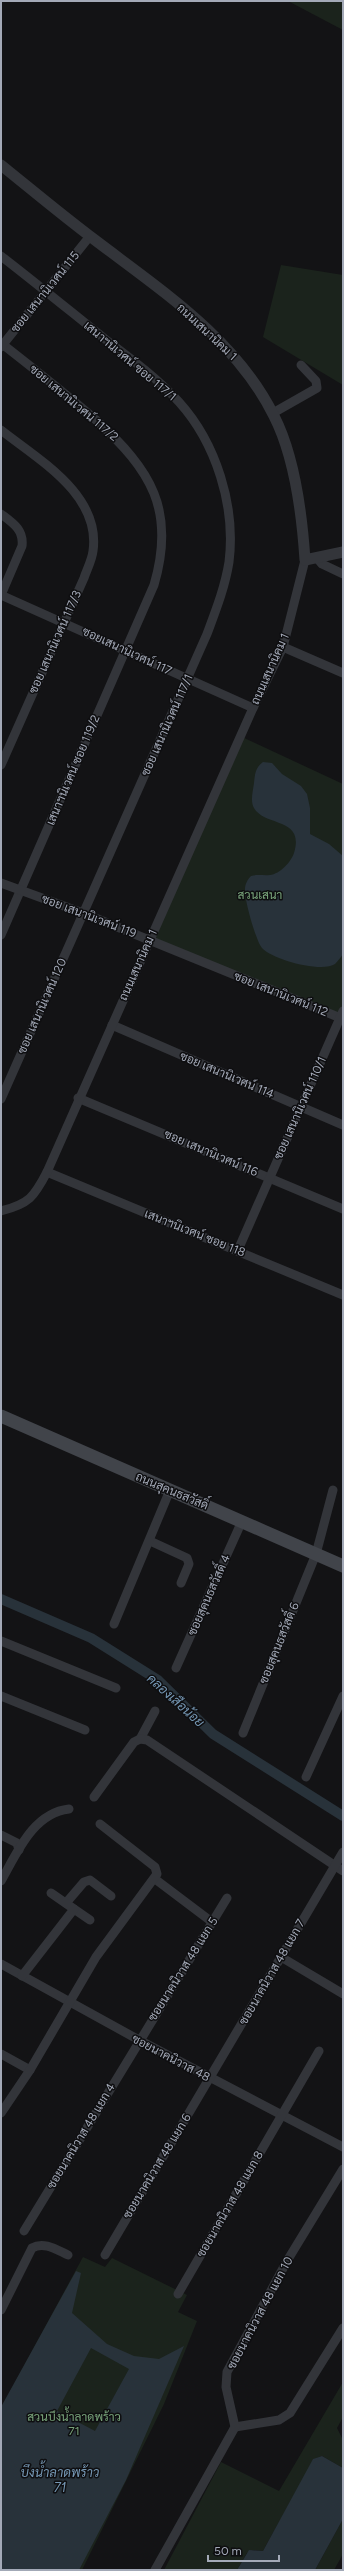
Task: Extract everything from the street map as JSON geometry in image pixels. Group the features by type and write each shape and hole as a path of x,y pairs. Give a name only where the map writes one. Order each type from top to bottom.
{"main road":[{"name":"ถนนสุคนธสวัสดิ์","path":"1,1416 343,1566"}],"street":[{"name":"ถนนเสนานิคม 1","path":"1,165 90,236 163,291 212,332 242,364 273,413 287,450 299,503 305,560 283,647 253,708 78,1098 47,1172 33,1196 14,1207 1,1211"},
{"name":"ซอย เสนานิเวศน์ 115","path":"2,345 90,236"},
{"name":"เสนาฯนิเวศน์ ซอย 117/1","path":"1,256 46,291 179,402 193,421 217,463 226,502 229,531"},
{"name":"ซอย เสนานิเวศน์ 117/2","path":"2,345 74,401 119,441 139,464 155,495 161,520 160,562 154,585 125,650"},
{"path":"273,413 317,388 316,381 301,365"},
{"name":"ซอย เสนานิเวศน์ 117/3","path":"1,430 56,473 79,498 90,517 94,532 93,553 1,766"},
{"path":"1,514 14,524 23,539 22,546 1,595"},
{"name":"ซอย เสนานิเวศน์ 117/1","path":"84,913 188,678 220,600 229,561 229,531"},
{"path":"305,560 343,552"},
{"path":"317,558 322,564 343,574"},
{"name":"ซอยเสนานิเวศน์ 117","path":"1,595 63,621 253,708"},
{"path":"283,647 343,673"},
{"name":"เสนาฯนิเวศน์ ซอย 119/2","path":"1,935 125,650"},
{"name":"ซอย เสนานิเวศน์ 119","path":"1,883 84,913 220,969"},
{"name":"ซอย เสนานิเวศน์ 120","path":"1,1099 84,913"},
{"name":"ซอย เสนานิเวศน์ 112","path":"220,969 342,1016"},
{"name":"ซอย เสนานิเวศน์ 110/1","path":"238,1250 300,1106 342,1016"},
{"name":"ซอย เสนานิเวศน์ 114","path":"112,1025 343,1125"},
{"name":"ซอย เสนานิเวศน์ 116","path":"78,1098 343,1209"},
{"name":"เสนาฯนิเวศน์ ซอย 118","path":"47,1172 238,1250 343,1295"},
{"path":"114,1624 150,1541 170,1490"},
{"name":"ซอยสุคนธสวัสดิ์ 6","path":"243,1733 316,1554 333,1490"},
{"name":"ซอยสุคนธสวัสดิ์ 4","path":"176,1668 242,1522"},
{"path":"150,1541 188,1558 189,1564 181,1583"},
{"path":"1,1640 116,1688"},
{"path":"1,1696 85,1730"},
{"path":"306,1777 343,1696"},
{"path":"140,1739 155,1711"},
{"path":"94,1797 134,1742 140,1739 147,1740 343,1871"},
{"path":"1,1881 36,1825 46,1817 60,1810 69,1809"},
{"path":"1,2113 30,2070 96,1957 157,1874 155,1867 100,1824"},
{"path":"1,1835 17,1843 19,1850"},
{"name":"ซอยนาคนิวาส 48 แยก 7","path":"211,2079 343,1852"},
{"path":"155,1878 212,1922"},
{"path":"66,1903 84,1882 90,1880 111,1896"},
{"path":"51,1893 90,1920"},
{"name":"ซอยนาคนิวาส 48 แยก 5","path":"139,2040 227,1898"},
{"path":"22,1976 74,1909"},
{"path":"281,1957 343,1994"},
{"name":"ซอยนาคนิวาส 48","path":"1,1964 211,2079 343,2147"},
{"name":"ซอยนาคนิวาส 48 แยก 4","path":"24,2231 139,2040"},
{"name":"ซอยนาคนิวาส 48 แยก 8","path":"178,2294 255,2159 283,2116 319,2051"},
{"path":"1,2054 30,2070"},
{"name":"ซอยนาคนิวาส 48 แยก 6","path":"105,2255 211,2079"},
{"name":"ซอยนาคนิวาส 48 แยก 10","path":"235,2427 226,2387 227,2372 287,2261 343,2169"},
{"path":"1,2310 32,2248 38,2245 45,2245 68,2255"},
{"path":"155,2570 235,2427 279,2420 290,2413 343,2328"}],"green space":[{"path":"288,1 343,1 343,30"},
{"path":"281,265 343,275 343,385 263,337"},
{"name":"สวนเสนา","path":"240,736 343,784 343,1011 340,1018 150,939"},
{"name":"บึงน้ำลาดพร้าว 71","path":"83,2257 105,2267 112,2258 187,2295 178,2312 197,2321 164,2404 82,2570 1,2570 1,2408"},
{"path":"343,2382 343,2417 337,2428 343,2440 343,2468 322,2456 314,2459 263,2551 253,2550 247,2553 237,2570 164,2570 221,2462 279,2491"},
{"path":"343,2519 343,2554 334,2570 315,2570"}],"water":[{"path":"263,762 272,763 282,774 301,786 307,794 310,808 310,834 329,844 343,856 343,954 335,964 320,967 309,966 276,957 262,948 254,929 245,894 247,882 251,876 270,875 281,870 288,864 293,856 296,842 294,833 289,828 259,814 254,808 252,796 255,774 258,767"},
{"name":"บึงน้ำลาดพร้าว 71","path":"76,2271 81,2273 72,2313 107,2344 134,2356 159,2359 184,2346 126,2480 79,2570 1,2570 1,2407","holes":["91,2348 129,2369 95,2431 57,2411"]},
{"path":"322,2456 343,2468 343,2519 315,2570 237,2570 249,2550 263,2551 313,2459"}],"waterway":[{"name":"คลองเสือน้อย","path":"1,1599 91,1638 158,1680 213,1734 343,1816"}],"park label":[{"name":"สวนบึงน้ำลาดพร้าว 71","path":"74,2424"}]}
